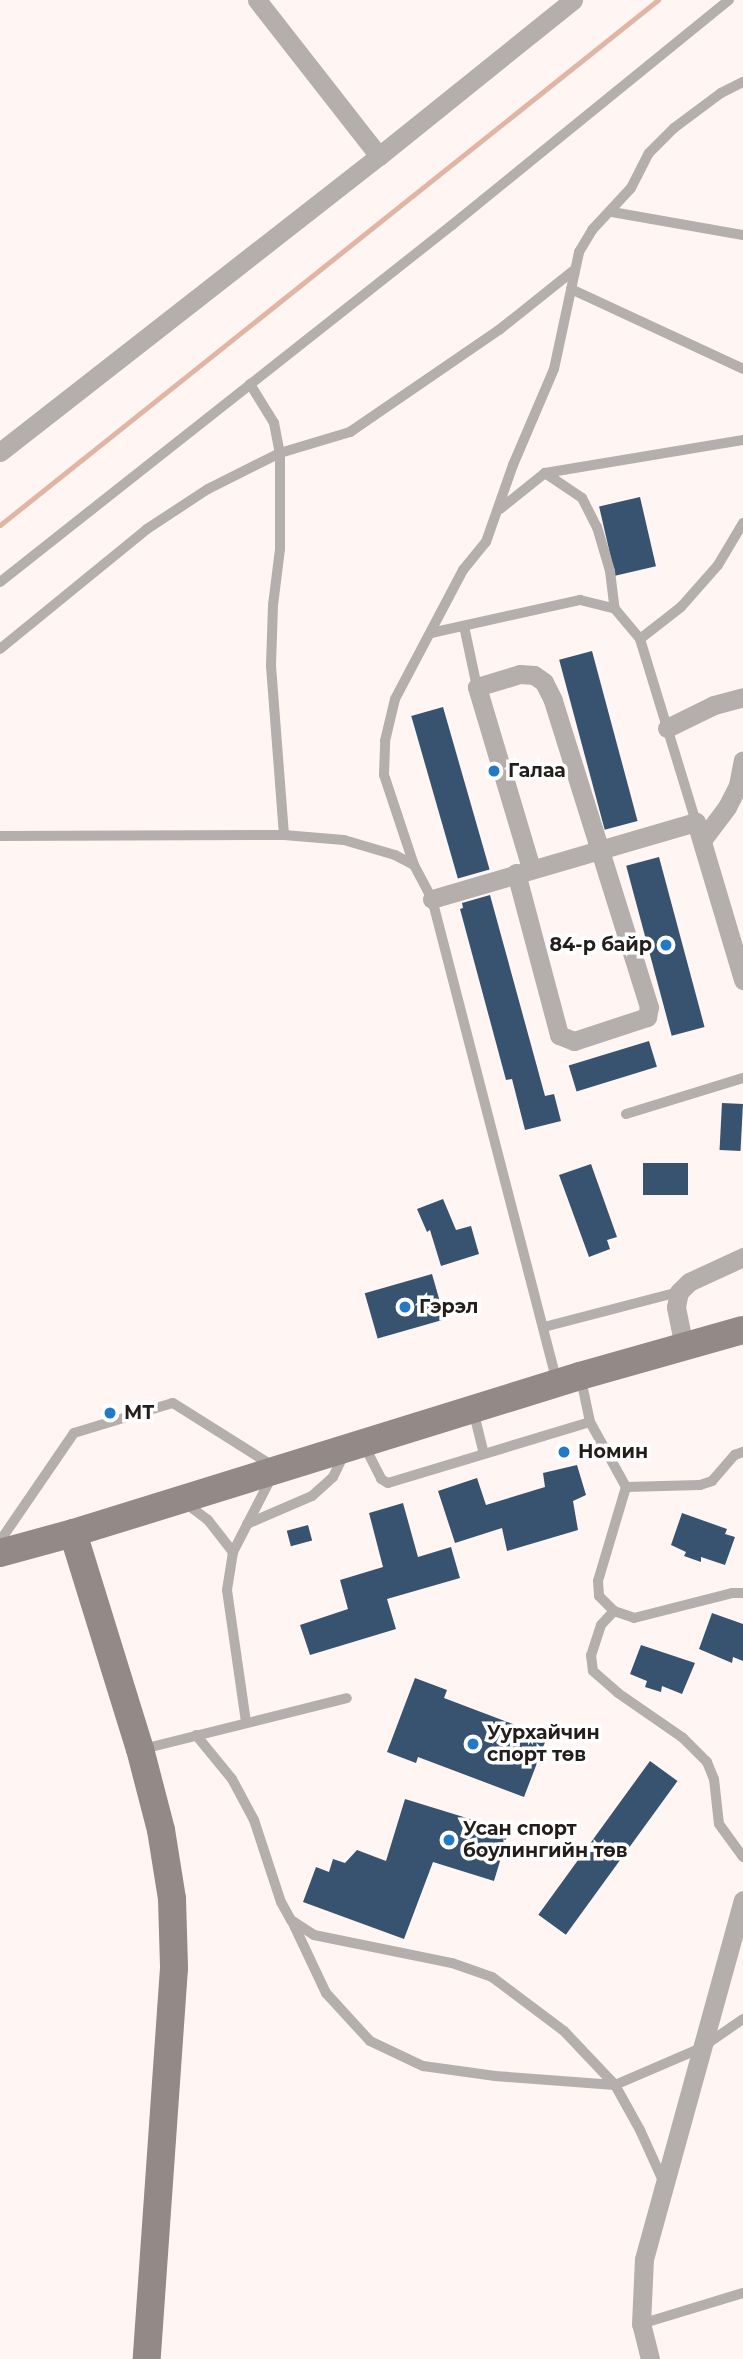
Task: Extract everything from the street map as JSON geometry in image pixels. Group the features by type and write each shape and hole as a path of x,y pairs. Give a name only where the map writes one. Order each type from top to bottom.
{"main road":[{"path":"0,1553 74,1534 277,1468 568,1379 743,1330"},
{"path":"74,1534 140,1749 168,1862 174,1939 147,2359"}],"street":[{"path":"257,0 379,156"},
{"path":"0,452 379,156 573,0"},
{"path":"520,674 534,675 544,682 601,849 649,1012 642,1021 574,1041 559,1035 524,871 477,687 520,674"},
{"path":"667,728 714,705 743,697"},
{"path":"432,899 601,849 699,831 727,807 738,785 743,760"},
{"path":"699,831 743,980"},
{"path":"684,1347 676,1307 679,1292 689,1282 743,1257"},
{"path":"650,2359 641,2324 644,2259 743,1900"}],"lane":[{"path":"0,582 729,0"},
{"path":"743,82 721,93 674,128 649,153 631,188 612,212 592,230 579,252 554,369 513,465 486,542 463,570 395,699 384,741 384,775 414,865 432,899 544,1327 590,1422 626,1487 598,1581 599,1596 614,1611 634,1618 732,1593 743,1593"},
{"path":"612,212 743,235"},
{"path":"0,649 147,529 208,489 280,453 351,432 499,330 573,271"},
{"path":"571,289 743,369"},
{"path":"250,384 274,423 280,453 280,549 273,605 271,666 284,835"},
{"path":"497,511 520,490 545,473 743,440"},
{"path":"545,473 582,498 597,527 610,570 615,609 640,639 699,831"},
{"path":"640,639 691,597 718,565 743,523"},
{"path":"431,633 580,600 615,609"},
{"path":"464,626 477,687"},
{"path":"0,836 284,835 344,840 395,855 414,865"},
{"path":"626,1114 743,1078"},
{"path":"544,1327 679,1292"},
{"path":"0,1541 74,1433 173,1403 277,1468 233,1552 227,1590 246,1722"},
{"path":"473,1409 484,1454"},
{"path":"246,1524 312,1496 333,1477 355,1445 381,1479 388,1483 590,1422"},
{"path":"626,1487 701,1485 712,1481 735,1455 743,1452"},
{"path":"180,1499 208,1520 233,1552"},
{"path":"614,1611 601,1625 597,1635 591,1654 593,1671 618,1693 683,1738 707,1762 714,1779 719,1824 743,1857"},
{"path":"140,1749 346,1698"},
{"path":"196,1735 232,1779 254,1820 281,1902 327,1993 370,2041 423,2066 495,2076 615,2085 701,2048 743,2019"},
{"path":"291,1920 314,1935 452,1963 492,1977 564,2031 615,2085 640,2130 664,2183"},
{"path":"641,2324 743,2293"}],"building":[{"path":"640,497 656,566 615,576 599,506"},
{"path":"592,651 638,821 605,830 559,660"},
{"path":"443,707 490,869 458,879 411,716"},
{"name":"84-р байр","path":"659,857 705,1027 672,1036 626,866"},
{"name":"84-р байр","path":"490,895 545,1096 554,1094 561,1121 525,1130 512,1079 506,1080 460,909 463,908 462,903"},
{"path":"649,1041 657,1067 577,1091 569,1066"},
{"path":"722,1103 743,1104 741,1151 720,1150"},
{"path":"643,1163 688,1163 688,1195 643,1195"},
{"path":"591,1164 617,1237 607,1240 610,1249 589,1257 559,1175"},
{"path":"443,1199 456,1230 471,1226 479,1254 441,1266 430,1230 427,1232 417,1209"},
{"name":"Гэрэл","path":"432,1274 445,1319 378,1338 365,1293"},
{"path":"577,1465 586,1495 573,1501 578,1530 507,1551 502,1528 455,1543 438,1491 477,1478 486,1505 545,1487 543,1473"},
{"path":"403,1503 418,1557 451,1547 460,1578 387,1599 396,1629 310,1655 300,1625 348,1609 340,1580 383,1567 369,1513"},
{"path":"682,1513 727,1529 725,1534 735,1537 725,1565 701,1557 701,1562 684,1556 686,1552 671,1545"},
{"path":"308,1525 312,1540 291,1546 287,1531"},
{"path":"712,1613 743,1624 743,1661 733,1657 732,1663 699,1649"},
{"path":"641,1645 695,1663 682,1694 662,1686 661,1692 645,1687 647,1681 630,1674"},
{"path":"415,1678 447,1690 444,1698 547,1737 524,1797 418,1757 416,1763 387,1752"},
{"path":"650,1761 678,1781 566,1935 538,1915"},
{"path":"405,1799 509,1831 494,1881 433,1862 404,1939 303,1902 316,1867 329,1872 333,1859 345,1863 357,1850 386,1861"}],"waterway":[{"path":"0,525 658,0"}],"place":[{"name":"Галаа","path":"494,771"},
{"name":"84-р байр","path":"666,945"},
{"name":"Гэрэл","path":"405,1307"},
{"name":"МТ","path":"110,1413"},
{"name":"Номин","path":"564,1452"},
{"name":"Уурхайчин спорт төв","path":"473,1744"},
{"name":"Усан спорт боулингийн төв","path":"449,1840"}]}
